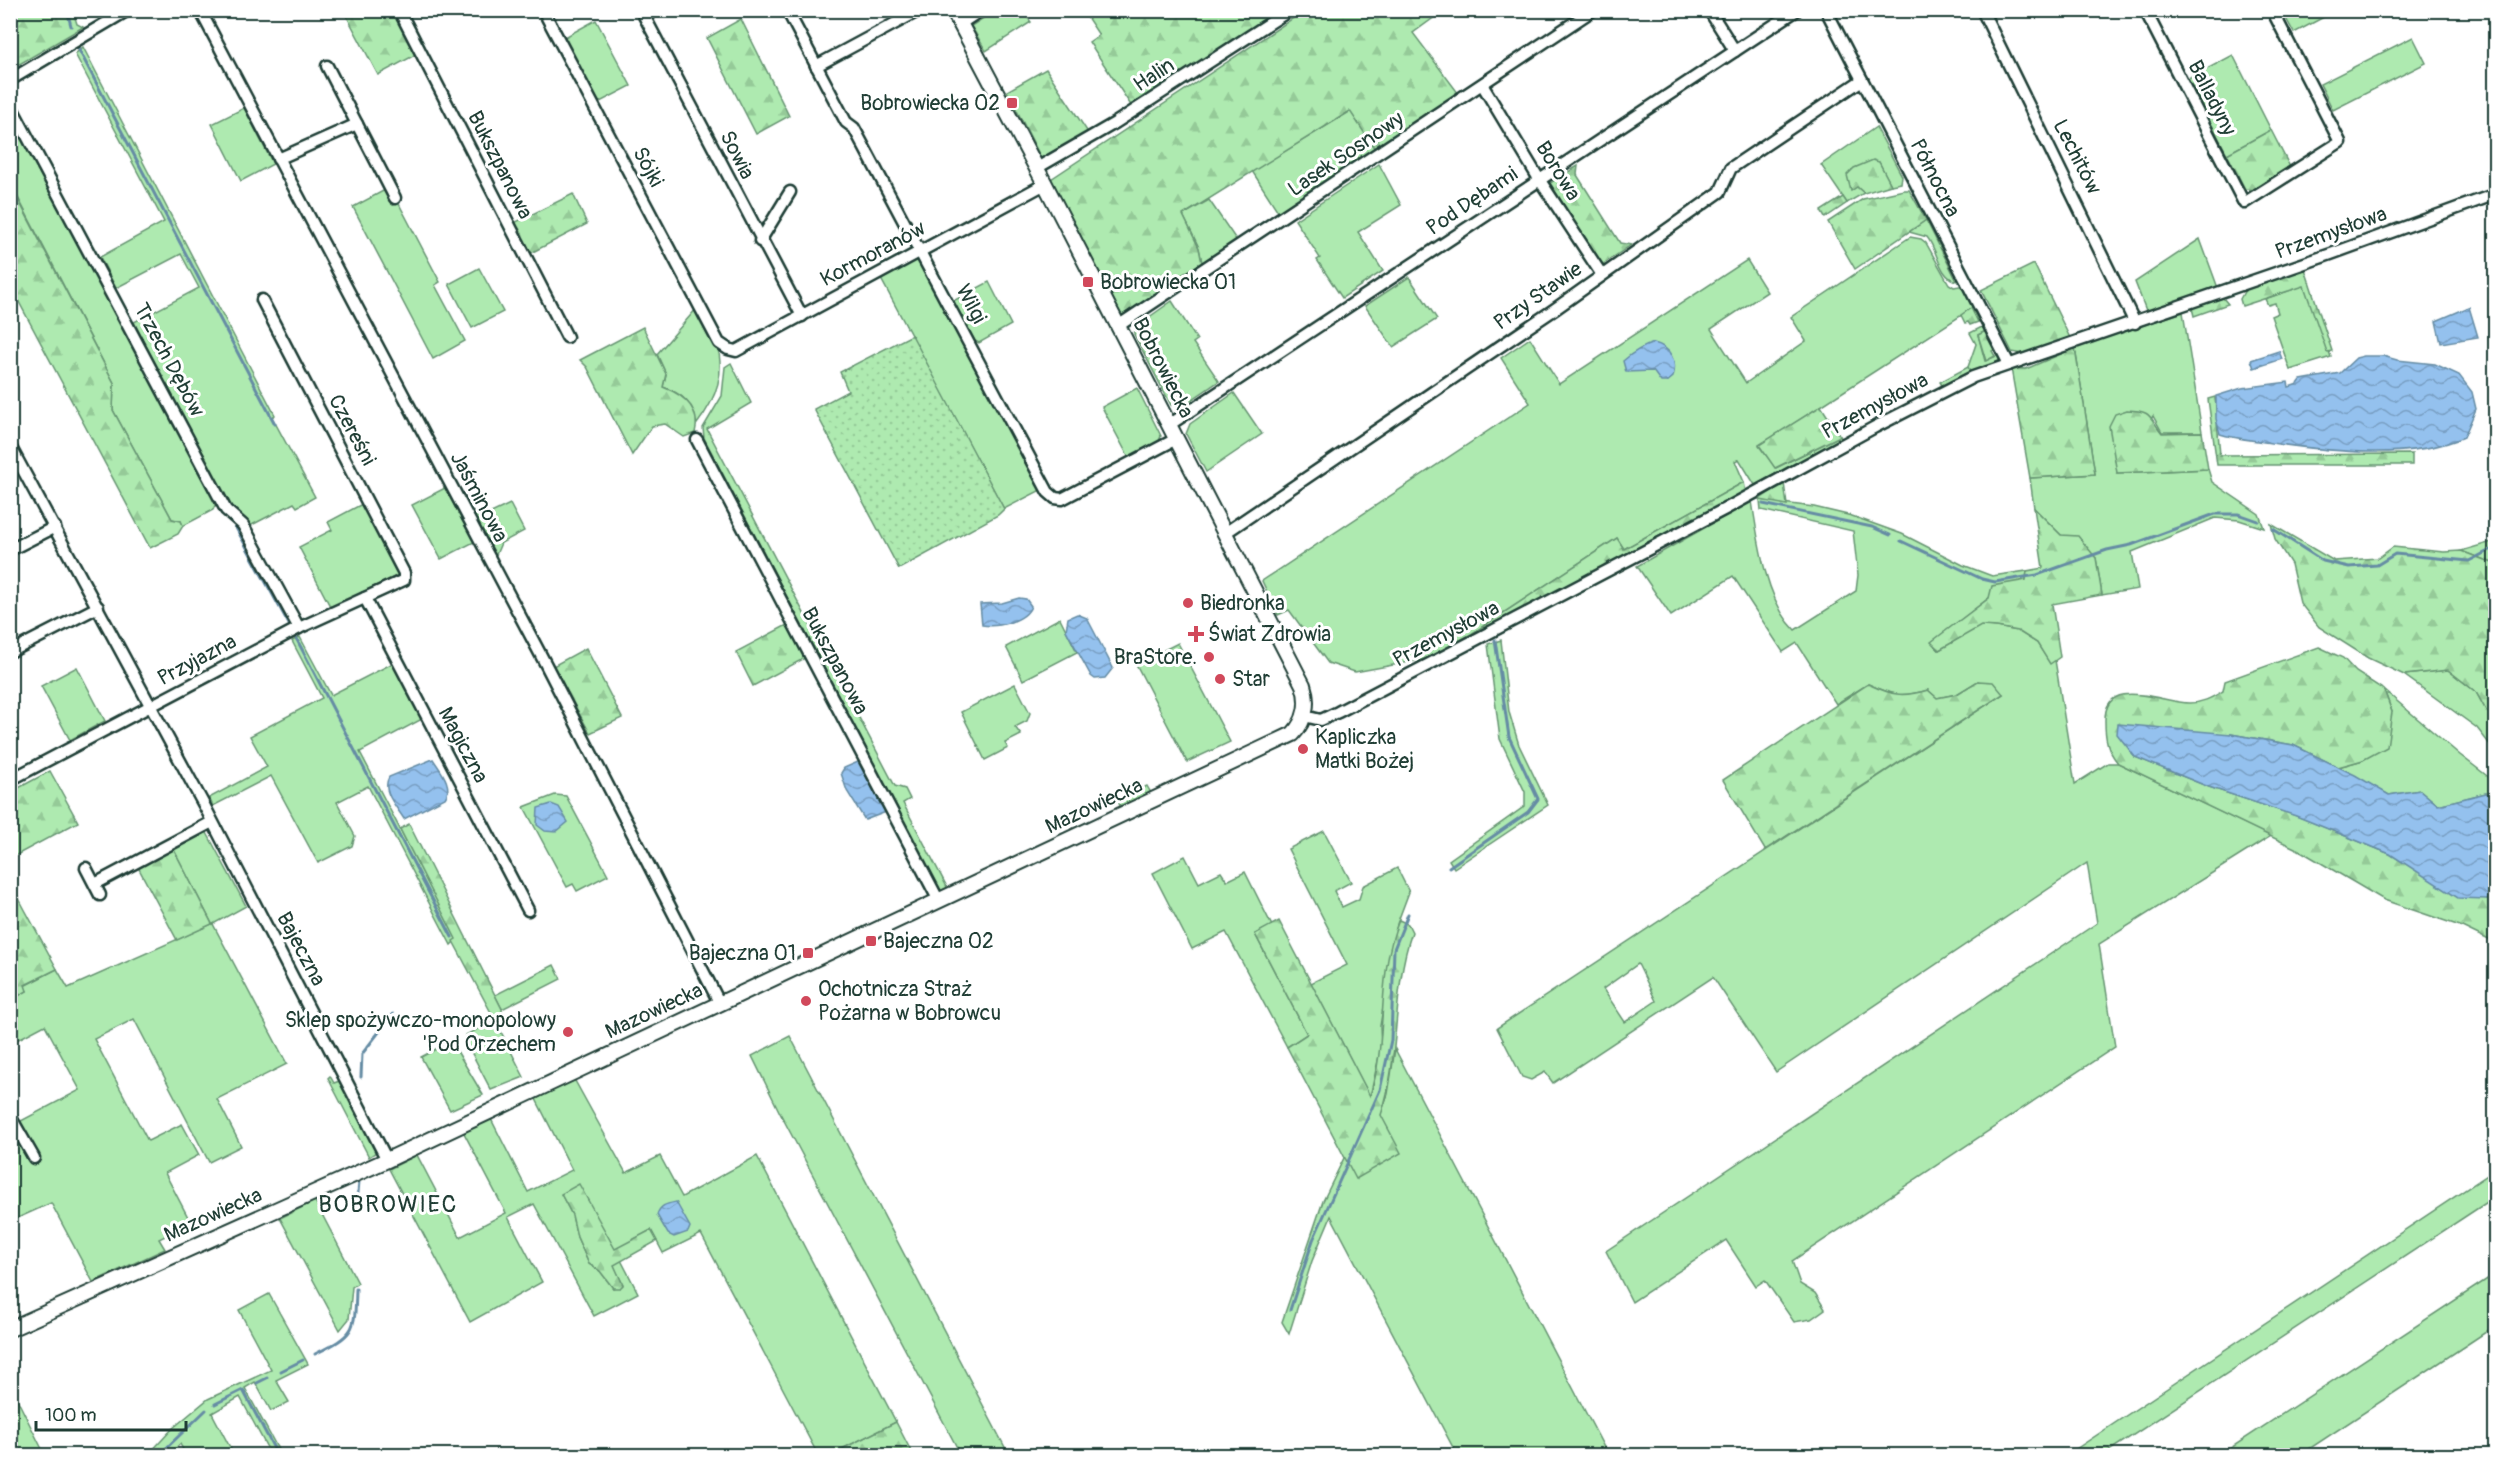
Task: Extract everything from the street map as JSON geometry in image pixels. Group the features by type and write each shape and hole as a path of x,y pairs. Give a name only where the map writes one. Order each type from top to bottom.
{"street":[{"path":"10,80 128,10"},
{"name":"Jaśminowa","path":"200,10 545,663 720,1004"},
{"name":"Bukszpanowa","path":"399,10 567,337"},
{"name":"Sójki","path":"543,10 719,343"},
{"name":"Wilgi","path":"787,10 846,122 854,128 1048,492 1055,498 1062,499 1176,439"},
{"path":"816,66 920,10"},
{"name":"Bobrowiecka","path":"953,10 1037,168 1303,685 1306,698 1304,716"},
{"path":"960,24 981,10"},
{"name":"Halin","path":"1037,168 1097,135 1290,10"},
{"name":"Lasek Sosnowy","path":"1118,326 1483,86 1593,10"},
{"path":"1709,10 1735,51"},
{"name":"Pod Dębami","path":"1169,425 1797,10"},
{"name":"Północna","path":"1826,10 2009,364"},
{"name":"Lechitów","path":"1982,10 2126,300 2135,323"},
{"name":"Balladyny","path":"2145,10 2244,203 2340,142 2272,10"},
{"name":"Sowia","path":"642,11 760,241 802,316"},
{"path":"327,66 395,198"},
{"name":"Przy Stawie","path":"1225,533 1720,192 1731,168 1862,80"},
{"name":"Borowa","path":"1483,86 1539,179 1602,275"},
{"name":"Trzech Dębów","path":"10,104 225,510 243,525 299,628"},
{"path":"278,159 357,124"},
{"name":"Kormoranów","path":"719,343 736,351 1045,184"},
{"path":"760,241 790,192"},
{"name":"Przemysłowa","path":"1304,716 1321,720 1338,712 1727,508 1939,393 2009,364 2135,323 2496,194"},
{"name":"Czereśni","path":"262,300 404,573 404,580"},
{"name":"Bukszpanowa","path":"697,440 939,901"},
{"name":"Bajeczna","path":"11,446 212,822 387,1160"},
{"path":"10,550 55,527"},
{"name":"Przyjazna","path":"10,780 299,628 404,580"},
{"name":"Magiczna","path":"364,598 528,910"},
{"path":"10,652 98,606"},
{"name":"Mazowiecka","path":"10,1329 387,1160 1293,734 1304,716"},
{"path":"94,884 212,822"},
{"path":"86,868 100,895"},
{"path":"10,1116 34,1158"}],"green space":[{"path":"11,11 73,11 77,24 83,27 11,69"},
{"path":"344,11 395,11 417,54 378,75"},
{"path":"994,11 1023,11 1031,22 986,51 971,26"},
{"path":"1083,11 1277,11 1132,107 1089,42 1099,35"},
{"path":"1304,11 1443,11 1413,33 1459,94 1375,149 1350,111 1183,215 1199,248 1202,263 1122,316 1051,179"},
{"path":"2282,11 2335,11 2294,33"},
{"path":"741,19 789,116 756,134 707,38"},
{"path":"596,20 631,86 598,103 563,38"},
{"path":"2413,37 2426,63 2333,110 2320,84"},
{"path":"83,47 275,415 272,417 315,497 297,507 294,503 248,527 228,508 134,322 199,288 181,254 116,288 100,257 164,222 75,54"},
{"path":"2233,55 2271,130 2227,154 2188,79"},
{"path":"1046,69 1089,134 1056,155 1041,158 1007,91"},
{"path":"244,108 273,164 241,181 212,124"},
{"path":"1351,111 1375,149 1279,213 1252,171"},
{"path":"10,114 216,503 213,510 183,526 181,521 172,519 113,410 114,383 11,184"},
{"path":"1876,127 1902,176 1901,183 1891,185 1879,162 1857,187 1864,193 1847,203 1821,165"},
{"path":"2271,130 2290,167 2256,190 2245,189 2227,154"},
{"path":"1873,160 1879,162 1891,185 1864,193 1857,187 1851,191 1847,175 1854,168"},
{"path":"1379,164 1401,205 1358,232 1383,271 1342,298 1317,260 1320,258 1295,220"},
{"path":"1578,166 1577,175 1620,243 1631,245 1602,265 1550,183"},
{"path":"10,184 114,383 113,410 172,519 181,521 183,526 178,534 150,548 11,287"},
{"path":"385,190 393,205 398,202 440,282 435,285 465,341 433,359 353,207"},
{"path":"1909,190 1926,220 1855,269 1828,222 1863,199"},
{"path":"573,194 587,224 529,254 512,224"},
{"path":"1843,197 1847,203 1825,218 1821,211"},
{"path":"1209,200 1237,241 1202,263 1199,248 1183,215"},
{"path":"1926,220 1957,281 1946,275 1927,237 1909,232"},
{"path":"1910,237 1921,239 1926,243 1949,284 1954,287 1965,285 1981,320 1978,322 1971,309 1759,446 1776,468 1840,436 1843,440 1755,485 1739,459 1735,461 1744,482 1624,549 1617,538 1473,633 1426,659 1355,672 1328,663 1289,610 1278,615 1262,581 1530,403 1501,358 1530,338 1559,384 1747,260 1767,292 1711,329 1746,383 1806,341 1791,317"},
{"path":"2200,239 2218,288 2147,313 2135,282"},
{"path":"920,255 1043,489 1004,509 880,277"},
{"path":"2034,264 2071,340 2023,354 2012,352 1981,290"},
{"path":"479,268 503,312 472,328 449,284"},
{"path":"2305,269 2332,351 2327,352 2304,286 2242,306 2240,299 2245,290"},
{"path":"1409,277 1437,319 1393,347 1365,306"},
{"path":"989,282 1011,325 979,343 975,341 953,301"},
{"path":"2305,285 2331,357 2290,370 2271,316 2278,313 2275,303 2268,305 2265,299"},
{"path":"2223,298 2228,304 2194,316 2192,308"},
{"path":"1172,301 1197,340 1193,343 1219,381 1181,407 1171,405 1134,334 1138,325"},
{"path":"697,308 716,340 720,366 717,387 709,406 697,424 686,400 663,387 666,374 657,354"},
{"path":"1971,308 1978,322 1970,325 1968,322 1965,323 1961,315"},
{"path":"2183,312 2202,432 2162,432 2153,416 2117,473 2208,469 2212,482 2259,514 2264,528 2239,520 2215,518 2132,552 2138,589 2102,595 2096,558 2061,535 2034,508 2030,478 2095,474 2075,348"},
{"path":"1984,326 1988,330 1978,335 1985,361 2001,354 2001,358 1995,365 1971,374 1968,367 1976,344 1970,333"},
{"path":"643,327 666,374 663,387 678,394 689,404 696,424 695,433 684,437 665,424 652,426 632,455 587,367 580,360"},
{"path":"1988,330 1997,348 1992,351 1995,356 1986,361 1978,335"},
{"path":"912,335 1004,509 998,515 899,569 814,409 848,391 840,372"},
{"path":"2075,348 2095,474 2030,478 2011,368 2026,369"},
{"path":"731,363 751,403 707,429 895,786 905,789 910,799 903,803 948,889 941,892 704,438 703,428 722,396 725,367"},
{"path":"1968,367 1971,374 1943,387 1940,382"},
{"path":"1137,388 1161,436 1159,441 1129,458 1102,407"},
{"path":"1234,393 1262,434 1206,472 1186,434 1190,424"},
{"path":"2215,397 2220,455 2412,454 2412,465 2217,465 2208,399"},
{"path":"1821,406 1840,436 1775,468 1759,445"},
{"path":"2127,410 2146,413 2162,433 2202,432 2208,469 2117,473 2109,426 2115,414"},
{"path":"1744,482 1746,493 1476,638 1473,633 1617,538 1624,549"},
{"path":"1784,483 1787,505 1760,500 1760,499"},
{"path":"445,488 474,542 441,559 412,505"},
{"path":"1760,500 1814,507 1852,516 1902,534 1963,565 1992,576 2027,571 2026,580 1989,598 1932,642 1939,650 1981,625 2018,631 2037,643 2050,663 2055,660 2075,784 2108,763 2118,763 2271,836 2099,944 2115,1047 1792,1261 1800,1284 1815,1293 1825,1309 1811,1319 1794,1322 1765,1280 1756,1286 1726,1240 1632,1302 1606,1251 2097,923 2087,863 1776,1072 1713,977 1553,1083 1545,1072 1531,1080 1522,1077 1497,1028 2003,694 1978,681 1957,694 1937,698 1928,690 1903,695 1884,691 1868,684 1836,704 1797,643 1783,652 1733,576 1671,616 1637,566 1752,501 1770,587 1785,618 1795,630 1856,591 1858,575 1853,531 1761,510","holes":["1638,964 1656,1001 1625,1022 1603,989"]},
{"path":"364,503 398,566 398,575 331,608 299,547 332,530 328,522"},
{"path":"510,504 524,531 501,543 495,557 473,514 483,517"},
{"path":"2034,508 2061,535 2078,536 2096,558 2102,595 2052,604 2060,657 2050,664 2037,643 2018,631 1997,627 1981,626 1939,650 1931,642 1989,598 1992,586 2026,580 2027,571 2043,568"},
{"path":"2271,524 2334,561 2378,558 2393,547 2444,552 2461,551 2495,564 2495,714 2487,712 2476,692 2448,670 2404,675 2368,658 2319,627 2300,603 2291,564 2275,539"},
{"path":"2495,541 2495,564 2461,551"},
{"path":"1060,618 1077,652 1023,680 1006,647"},
{"path":"789,624 807,657 753,686 736,652"},
{"path":"300,637 331,695 395,662 424,718 360,752 457,939 451,945 368,786 337,802 355,836 352,846 318,863 271,776 213,806 209,798 267,767 250,736 322,698 292,641"},
{"path":"1501,640 1509,712 1519,745 1548,805 1454,868 1449,860 1525,806 1525,792 1500,739 1488,644"},
{"path":"1178,643 1230,742 1187,762 1136,664"},
{"path":"2319,647 2343,658 2356,672 2384,690 2392,712 2387,747 2363,760 2338,767 2293,745 2231,734 2135,757 2209,787 2297,816 2390,854 2412,867 2487,899 2495,894 2495,943 2460,926 2384,900 2299,850 2118,763 2111,753 2106,738 2105,721 2107,707 2114,698 2137,694 2178,702 2199,702 2223,691 2225,681"},
{"path":"586,648 622,718 590,733 553,666"},
{"path":"77,667 105,721 70,740 41,686"},
{"path":"2448,670 2476,692 2487,712 2495,714 2495,751 2477,728 2404,675"},
{"path":"1978,681 1993,682 2003,694 1765,850 1723,780 1868,684 1884,691 1903,695 1928,690 1937,698 1957,694"},
{"path":"1015,684 1030,713 1027,721 1015,727 1021,735 1005,743 1008,748 985,760 961,712"},
{"path":"2384,690 2495,782 2495,796 2486,793 2438,805 2420,790 2389,795 2338,767 2363,760 2392,712"},
{"path":"50,771 78,822 11,858 11,792"},
{"path":"1147,786 1151,793 1121,807 1117,800"},
{"path":"555,795 566,796 608,875 577,891 573,884 567,887 524,807"},
{"path":"409,824 502,1009 502,1015 495,1020 453,941 456,939 400,829"},
{"path":"206,831 246,906 213,924 287,1064 217,1099 241,1146 209,1162 134,1019 94,1039 148,1141 182,1124 199,1155 165,1173 191,1223 159,1239 165,1249 93,1282 51,1203 11,1221 10,1125 33,1164 39,1160 19,1122 80,1090 45,1025 11,1043 11,1000 27,991 24,986 57,969 68,988 212,924 173,848"},
{"path":"1324,831 1351,882 1334,891 1342,907 1359,899 1363,886 1397,868 1409,892 1397,924 1380,1026 1381,1047 1370,1097 1311,983 1347,965 1288,849"},
{"path":"173,848 212,924 177,940 138,867"},
{"path":"1185,856 1199,883 1221,872 1227,881 1245,872 1272,926 1255,934 1307,1034 1287,1047 1226,932 1192,949 1153,873"},
{"path":"10,882 57,969 25,985 27,991 11,1000"},
{"path":"1399,920 1408,924 1412,932 1401,978 1391,1070 1381,1115 1401,1153 1356,1179 1287,1047 1307,1034 1255,934 1279,921 1370,1096 1379,1053 1387,964"},
{"path":"554,965 561,979 502,1009 495,995"},
{"path":"495,1020 524,1077 491,1090 466,1042 466,1035"},
{"path":"790,1036 1009,1455 961,1455 780,1113 752,1056"},
{"path":"451,1041 483,1095 450,1110 421,1057"},
{"path":"1395,1049 1608,1455 1457,1455 1331,1216 1312,1261 1289,1334 1282,1322 1323,1201 1345,1156 1357,1179 1388,1094"},
{"path":"330,1076 334,1083 342,1080 376,1144 376,1152 369,1157 328,1078"},
{"path":"574,1079 626,1173 660,1156 682,1197 757,1156 896,1422 830,1455 818,1455 701,1234 663,1253 651,1230 615,1250 561,1194 572,1215 577,1237 589,1264 600,1271 613,1288 623,1284 613,1265 621,1260 638,1293 594,1316 534,1204 508,1217 542,1282 470,1322 389,1169 417,1155 460,1237 506,1213 463,1131 491,1119 528,1192 572,1170 536,1099"},
{"path":"2495,1170 2495,1197 2103,1455 2067,1455"},
{"path":"579,1184 615,1249 651,1230 657,1241 614,1265 623,1285 620,1288 613,1288 600,1271 589,1264 577,1237 572,1215 561,1194"},
{"path":"315,1201 358,1283 352,1287 349,1319 340,1330 280,1218"},
{"path":"2495,1274 2495,1326 2300,1455 2220,1455"},
{"path":"269,1294 308,1364 276,1380 289,1402 271,1411 255,1382 245,1388 281,1455 271,1455 240,1397 212,1413 234,1455 186,1455 180,1444 169,1455 148,1455 173,1428 208,1399 271,1370 239,1310"},
{"path":"11,1387 45,1455 18,1455 11,1441"},
{"path":"896,1422 913,1455 830,1455"}],"water":[{"path":"2469,307 2478,337 2441,343 2436,321"},
{"path":"1654,343 1668,351 1673,360 1673,377 1667,382 1661,382 1653,371 1626,372 1623,361 1637,350"},
{"path":"2279,351 2282,359 2254,368 2251,360"},
{"path":"2383,356 2397,360 2435,364 2459,375 2472,392 2476,409 2464,437 2419,449 2369,452 2293,446 2220,434 2216,419 2216,396 2242,388 2288,382 2289,387 2298,384 2301,380 2340,373 2356,358"},
{"path":"1019,598 1026,599 1031,606 1023,616 1003,624 982,625 980,604 1002,603"},
{"path":"1077,614 1087,618 1113,668 1105,678 1095,679 1091,676 1066,630 1068,618"},
{"path":"2118,724 2231,734 2293,745 2355,775 2389,795 2420,790 2438,805 2486,793 2495,796 2495,894 2487,899 2458,898 2390,854 2296,816 2209,787 2135,757 2117,734"},
{"path":"433,759 447,783 445,798 404,819 388,793 389,777"},
{"path":"858,762 886,812 865,820 847,791 841,773 844,768"},
{"path":"551,804 559,807 568,822 556,832 545,831 537,825 538,808"},
{"path":"676,1202 690,1227 688,1232 674,1237 668,1234 657,1215 664,1206"}],"waterway":[{"path":"67,10 71,26"},
{"path":"78,48 275,424"},
{"path":"1763,504 1872,527 1890,535"},
{"path":"1901,541 1982,579 1995,582 2037,575 2107,550 2131,545 2215,514 2238,514 2258,521"},
{"path":"235,526 290,626"},
{"path":"2273,529 2323,561 2349,567 2377,565 2395,554 2469,561 2496,547"},
{"path":"295,636 452,937"},
{"path":"1449,867 1528,812 1538,799 1509,737 1495,640"},
{"path":"1290,1310 1313,1240 1380,1090 1391,1040 1394,949 1408,914"},
{"path":"361,1077 362,1054 393,1014"},
{"path":"358,1193 359,1181"},
{"path":"315,1354 338,1341 350,1330 355,1314 356,1289"},
{"path":"281,1371 303,1360"},
{"path":"257,1383 267,1378"},
{"path":"215,1404 243,1390 278,1456"},
{"path":"158,1456 206,1410"}],"place":[{"name":"Bobrowiecka 02","path":"1012,103"},
{"name":"Bobrowiecka 01","path":"1088,282"},
{"name":"Biedronka","path":"1188,603"},
{"name":"Świat Zdrowia","path":"1196,634"},
{"name":"BraStore.","path":"1209,657"},
{"name":"Star","path":"1220,679"},
{"name":"Kapliczka Matki Bożej","path":"1303,749"},
{"name":"Bajeczna 02","path":"871,941"},
{"name":"Bajeczna 01","path":"808,953"},
{"name":"Ochotnicza Straż Pożarna w Bobrowcu","path":"806,1001"},
{"name":"Sklep spożywczo-monopolowy 'Pod Orzechem","path":"568,1032"}],"district":[{"name":"BOBROWIEC","path":"388,1204"}]}
